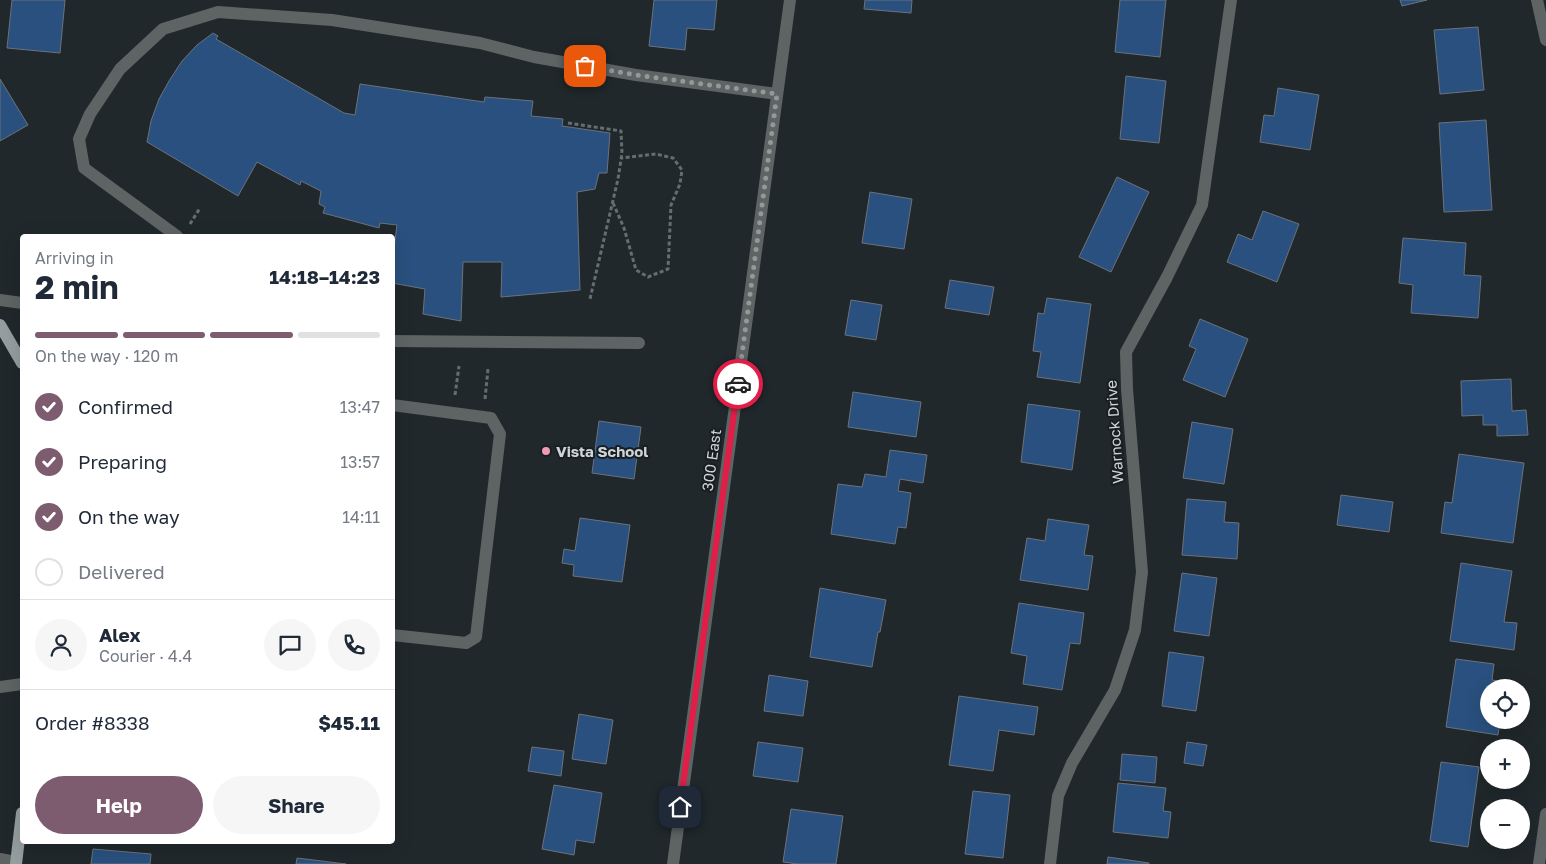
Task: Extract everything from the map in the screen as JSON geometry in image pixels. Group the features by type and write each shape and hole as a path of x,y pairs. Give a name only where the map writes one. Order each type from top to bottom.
{"main road":[{"path":"0,325 20,360"},
{"path":"16,863 20,830"}],"street":[{"name":"300 East","path":"673,864 790,0"},
{"name":"Warnock Drive","path":"1050,864 1058,796 1072,763 1115,690 1135,630 1142,572 1127,389 1126,352 1167,277 1202,205 1230,0"},
{"path":"1538,0 1546,40"},
{"path":"174,234 84,168 79,139 90,114 120,69 148,42 163,29 218,12 332,20 480,43 534,57 636,75 777,94"},
{"path":"0,300 20,303"},
{"path":"395,341 638,343"},
{"path":"395,405 491,418 500,434 476,637 466,643 395,635"},
{"path":"0,688 20,684"},
{"path":"1539,864 1546,814"},
{"path":"0,859 16,863"}],"path":[{"path":"568,123 621,131 621,158 618,179 590,299"},
{"path":"613,203 624,228 636,270 648,277 668,269 671,205 680,184 682,170 672,158 656,154 621,158"},
{"path":"453,413 458,366"},
{"path":"483,417 488,370"}],"building":[{"path":"12,0 65,0 60,53 7,48"},
{"path":"654,0 717,0 714,30 687,28 685,50 649,46"},
{"path":"865,0 912,0 911,13 864,9"},
{"path":"1120,0 1166,0 1160,57 1115,52"},
{"path":"1400,0 1427,0 1402,6"},
{"path":"1478,27 1484,90 1440,94 1434,30"},
{"path":"213,33 218,36 216,39 344,113 355,115 360,84 484,102 485,97 533,101 531,116 563,119 562,126 610,133 607,173 599,173 595,189 577,192 580,290 501,297 502,262 463,262 461,321 423,314 425,289 395,284 397,225 380,223 379,228 323,213 325,207 319,204 321,191 301,181 300,185 257,162 238,196 147,142 151,121 159,99 182,61 197,45"},
{"path":"1126,76 1166,81 1159,143 1120,139"},
{"path":"0,79 28,125 0,141"},
{"path":"1278,88 1319,95 1310,150 1260,142 1264,115 1274,116"},
{"path":"1486,120 1492,210 1444,212 1439,123"},
{"path":"1117,177 1149,192 1111,272 1079,257"},
{"path":"870,192 912,199 904,249 862,243"},
{"path":"1263,211 1299,224 1277,282 1227,262 1238,234 1252,240"},
{"path":"1403,238 1466,243 1464,275 1481,276 1478,318 1411,313 1413,285 1399,283"},
{"path":"950,280 994,287 989,315 945,308"},
{"path":"1047,298 1091,304 1080,383 1037,377 1041,352 1033,351 1038,313 1044,314"},
{"path":"851,300 882,305 876,340 845,335"},
{"path":"1200,319 1248,339 1225,397 1183,380 1196,349 1189,346"},
{"path":"1511,379 1512,411 1526,410 1528,435 1497,436 1497,425 1483,425 1483,415 1462,416 1461,381"},
{"path":"853,392 921,402 916,437 848,427"},
{"path":"1028,404 1080,411 1072,470 1021,462"},
{"path":"599,421 641,427 634,479 592,473"},
{"path":"1192,422 1233,429 1224,484 1183,478"},
{"path":"890,450 927,455 923,483 900,479 898,491 911,493 906,528 898,527 895,544 831,534 838,484 862,487 865,474 886,477"},
{"path":"1459,454 1524,463 1513,543 1441,533 1445,502 1452,503"},
{"path":"1341,495 1393,502 1389,532 1337,525"},
{"path":"1187,499 1226,502 1224,522 1239,523 1237,559 1182,555"},
{"path":"580,518 630,525 622,582 573,576 574,565 562,563 564,549 575,551"},
{"path":"1048,519 1089,525 1084,555 1093,556 1088,590 1020,580 1027,538 1045,541"},
{"path":"1461,563 1512,571 1504,622 1517,623 1514,650 1450,641"},
{"path":"1182,573 1217,578 1209,636 1174,631"},
{"path":"820,588 886,600 872,667 810,657"},
{"path":"1019,603 1084,613 1080,644 1070,643 1062,690 1023,684 1027,656 1011,653"},
{"path":"1169,652 1204,657 1196,711 1162,706"},
{"path":"1456,659 1494,664 1492,679 1480,679 1480,729 1499,729 1498,735 1446,727"},
{"path":"769,675 808,681 803,716 764,711"},
{"path":"959,696 1038,707 1034,735 999,730 993,771 949,765"},
{"path":"579,714 613,720 606,764 572,759"},
{"path":"758,742 803,748 798,782 753,776"},
{"path":"1187,742 1207,745 1203,766 1184,763"},
{"path":"532,747 564,751 561,776 528,771"},
{"path":"1122,754 1157,757 1155,783 1120,780"},
{"path":"1441,762 1479,767 1468,847 1430,841"},
{"path":"1118,783 1166,788 1163,811 1171,812 1168,838 1113,832"},
{"path":"554,785 602,793 594,843 576,840 574,855 542,849"},
{"path":"973,791 1010,795 1003,858 965,854"},
{"path":"791,809 843,816 836,864 783,862"},
{"path":"93,849 151,854 150,864 91,864"},
{"path":"1108,857 1149,863 1149,864 1107,864"},
{"path":"297,858 346,864 296,864"}],"way so far":[{"path":"585,66 636,75 777,94 738,384"}],"place":[{"name":"Vista School","path":"546,451"}],"route":[{"path":"680,807 738,384"}]}
